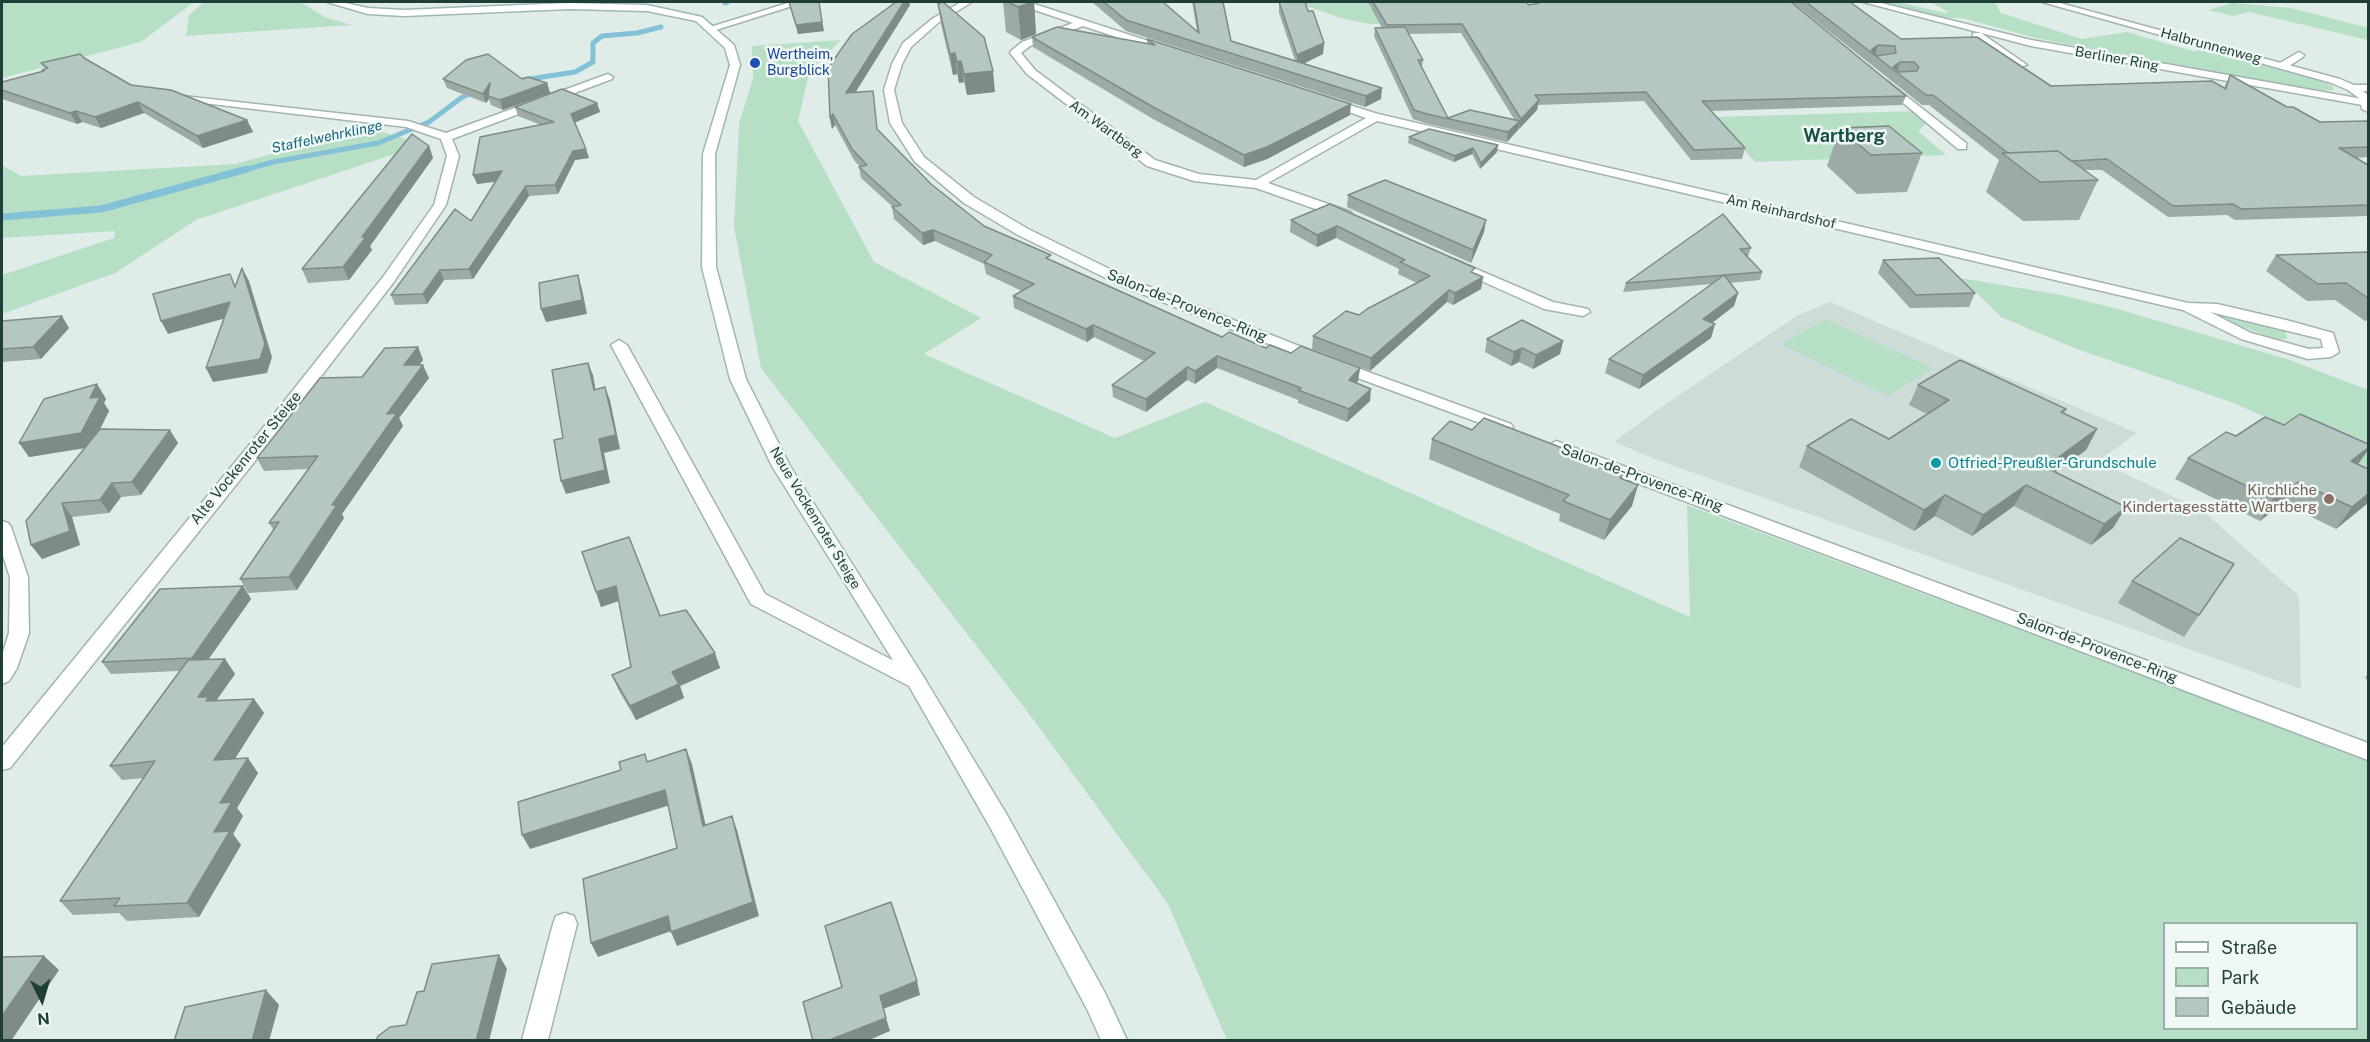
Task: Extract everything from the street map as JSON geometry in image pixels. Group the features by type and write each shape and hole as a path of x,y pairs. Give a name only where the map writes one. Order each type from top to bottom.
{"street":[{"name":"Neue Vockenroter Steige","path":"332,2 368,11 404,14 569,6 647,8 699,19 712,28 730,47 735,65 709,154 709,267 738,379 780,466 916,681 999,822 1096,1001 1114,1041"},
{"path":"712,28 800,2"},
{"name":"Salon-de-Provence-Ring","path":"967,2 935,21 907,45 897,64 889,90 896,123 919,159 969,200 1023,232 1127,284 1322,360 1520,433"},
{"path":"1020,2 1183,56"},
{"name":"Berliner Ring","path":"1868,2 2031,43 2368,105"},
{"name":"Halbrunnenweg","path":"2048,2 2282,66 2352,88 2365,99 2368,105"},
{"name":"Am Wartberg","path":"1081,23 1026,44 1015,53 1031,72 1151,163 1198,178 1258,184 1361,222"},
{"path":"1977,35 2022,65"},
{"path":"2282,66 2299,55 2284,51"},
{"path":"152,93 408,124 446,137 608,77"},
{"path":"1879,78 1962,146"},
{"path":"2352,88 2368,88"},
{"name":"Am Reinhardshof","path":"1318,99 1375,117 2188,307"},
{"path":"1258,184 1375,117"},
{"name":"Alte Vockenroter Steige","path":"2,762 388,280 440,205 453,156 446,137"},
{"path":"1445,259 1549,306 1583,312"},
{"path":"2188,307 2217,308 2328,336 2331,352 2308,354 2246,336 2188,307"},
{"path":"619,345 758,598 916,681"},
{"name":"Salon-de-Provence-Ring","path":"1542,441 2368,752"},
{"path":"2,527 19,577 19,633 2,676"},
{"path":"535,1041 564,924"}],"shaded area":[{"path":"1830,302 2137,433 2098,461 2202,510 2299,596 2301,689 1655,459 1614,442 1660,408 1798,315"}],"green space":[{"path":"2,2 194,2 141,42 2,78"},
{"path":"204,2 300,2 327,18 352,25 186,36 189,15"},
{"path":"1295,2 1502,2 1402,24 1369,24 1341,18"},
{"path":"1882,2 1897,2 1945,13 1949,12 1930,2 1995,3 2001,13 2082,39 2127,32 2196,52 2198,47 2302,74 2333,86 2334,90 2319,90 2190,69 2036,38 1962,18 1947,18"},
{"path":"2233,3 2291,8 2368,28 2368,40 2249,12 2233,16 2208,10"},
{"path":"841,40 810,70 798,121 874,262 981,318 924,354 1115,438 1205,402 1690,617 1687,505 2127,670 2245,704 2368,752 2368,1040 1227,1040 1168,904 1030,715 761,368 734,227 739,123 753,79 752,46"},
{"path":"1919,111 1930,120 1918,131 1946,155 1755,162 1715,117"},
{"path":"368,128 425,144 196,220 115,273 2,314 2,275 114,238 115,231 2,238 2,165 21,176 235,164"},
{"path":"1961,278 2061,295 2118,309 2290,360 2368,390 2368,470 2340,450 2231,402 2074,348 2001,317"},
{"path":"2211,315 2233,316 2274,325 2285,331 2287,339 2275,339"},
{"path":"1826,319 1932,368 1888,396 1781,344"}],"building":[{"path":"789,2 819,2 822,22 796,25"},
{"path":"896,2 904,2 846,93 873,91 877,129 931,184 984,226 1051,255 1046,258 1222,337 1229,332 1266,348 1270,345 1291,353 1301,346 1360,368 1349,380 1371,389 1349,409 1217,356 1195,371 1187,367 1146,399 1112,385 1155,353 1093,325 1086,329 1013,296 1034,284 984,262 992,255 933,230 922,233 892,207 901,205 859,167 867,165 852,149 833,114 830,118 828,68 852,34"},
{"path":"943,2 984,37 993,71 964,74 961,61 957,62 955,53 950,54 938,4"},
{"path":"1008,2 1032,2 1018,7"},
{"path":"1104,2 1163,2 1199,33 1194,2 1223,2 1231,41 1382,88 1366,96 1126,20"},
{"path":"1279,2 1305,2 1308,11 1313,11 1324,43 1297,55"},
{"path":"1373,2 1526,2 1529,5 1539,2 1791,2 1906,96 1702,101 1745,148 1694,150 1646,92 1535,95 1539,100 1521,119 1462,24 1387,25"},
{"path":"1806,2 1850,2 1901,39 1977,37 2051,86 2212,81 2226,89 2230,75 2287,107 2293,107 2320,122 2368,121 2368,147 2339,148 2368,165 2368,205 2241,209 2233,204 2173,206 2107,159 2071,161 2058,151 2008,153 1933,95 1926,95","holes":["1878,45 1895,46 1896,53 1877,56 1871,50","1900,62 1914,62 1919,67 1917,71 1899,72 1893,67"]},
{"path":"1057,27 1155,45 1147,39 1351,104 1267,147 1244,155 1153,107 1032,37"},
{"path":"1405,27 1423,60 1418,60 1448,118 1470,110 1520,121 1508,132 1427,114 1414,110 1375,28"},
{"path":"80,54 131,85 171,90 247,120 197,136 138,102 95,117 76,111 70,113 2,90 2,82 48,68 41,63"},
{"path":"488,54 522,79 528,77 547,83 500,100 488,96 490,83 483,94 443,79 466,60"},
{"path":"562,89 597,103 571,114 586,149 573,151 555,185 526,186 469,269 440,270 423,294 391,295 455,209 471,221 502,171 473,175 480,137 554,122 515,107"},
{"path":"1889,126 1922,153 1871,155 1840,128"},
{"path":"1429,129 1498,145 1481,163 1473,148 1455,156 1409,137"},
{"path":"412,134 429,146 362,237 366,237 343,267 302,269"},
{"path":"2058,151 2098,180 2040,182 2002,153"},
{"path":"1385,180 1486,220 1473,250 1348,195"},
{"path":"1330,204 1475,268 1471,272 1483,277 1455,293 1449,290 1371,358 1313,336 1346,311 1359,315 1430,276 1400,262 1405,260 1337,226 1317,235 1291,220"},
{"path":"1723,214 1751,248 1740,249 1762,272 1626,283"},
{"path":"2368,252 2368,298 2346,283 2318,284 2276,255"},
{"path":"1939,258 1975,293 1916,295 1883,260"},
{"path":"242,268 265,344 260,359 206,368 230,302 161,321 153,294 230,274 235,287"},
{"path":"578,275 582,300 541,309 539,283"},
{"path":"1724,275 1738,293 1703,319 1715,324 1643,375 1609,359"},
{"path":"62,316 33,347 2,349 2,321"},
{"path":"1522,320 1563,341 1536,355 1522,348 1514,352 1487,339"},
{"path":"418,347 404,365 423,365 387,414 397,413 332,505 337,505 289,577 240,579 279,522 269,523 318,456 257,458 320,378 362,377 385,348"},
{"name":"Otfried-Preußler-Grundschule","path":"1960,360 2066,409 2061,412 2097,429 2045,467 2126,507 2104,524 2026,485 1983,515 1945,495 1924,510 1807,446 1851,419 1889,439 1949,400 1918,385"},
{"path":"588,363 594,390 605,387 616,435 599,439 605,470 561,481 554,440 563,438 552,370"},
{"path":"97,384 90,398 100,397 81,433 19,443 44,399"},
{"path":"2300,414 2368,444 2368,448 2351,461 2368,469 2368,494 2352,507 2298,482 2274,499 2188,458 2226,432 2236,436 2265,417 2284,425"},
{"path":"1484,418 1625,472 1620,478 1638,485 1610,520 1563,501 1569,495 1432,439 1450,421 1472,430"},
{"path":"100,429 170,430 132,482 112,483 100,500 62,503 70,531 31,545 26,521"},
{"path":"629,537 660,616 686,610 715,653 672,672 679,684 630,706 612,675 631,667 616,586 596,592 582,552"},
{"path":"2180,538 2234,564 2199,615 2132,581"},
{"path":"243,586 192,658 102,662 160,589"},
{"path":"225,659 198,697 209,697 206,701 254,699 214,760 248,758 220,803 232,802 214,832 230,831 187,903 114,906 120,898 60,901 155,761 110,766 188,660"},
{"path":"686,749 703,826 732,816 753,902 671,932 668,916 591,943 583,879 677,848 665,790 522,835 518,802 621,770 619,762 645,754 647,762"},
{"path":"891,902 917,981 880,996 886,1018 827,1041 813,1041 803,1002 842,987 825,926"},
{"path":"499,955 476,1041 376,1041 378,1036 390,1027 406,1025 417,992 424,991 432,964"},
{"path":"44,956 2,1016 2,957"},
{"path":"266,990 252,1041 174,1041 185,1007"}],"waterway":[{"name":"Staffelwehrklinge","path":"523,80 575,72 593,62 593,43 602,36 637,33 661,27"},
{"name":"Staffelwehrklinge","path":"241,171 273,162 378,143 429,122 461,98 475,91"},
{"name":"Staffelwehrklinge","path":"2,217 101,209 247,169"}],"place":[{"name":"Wertheim, Burgblick","path":"755,63"},
{"name":"Otfried-Preußler-Grundschule","path":"1936,463"},
{"name":"Kirchliche Kindertagesstätte Wartberg","path":"2329,499"}],"district":[{"name":"Wartberg","path":"1844,136"}]}
